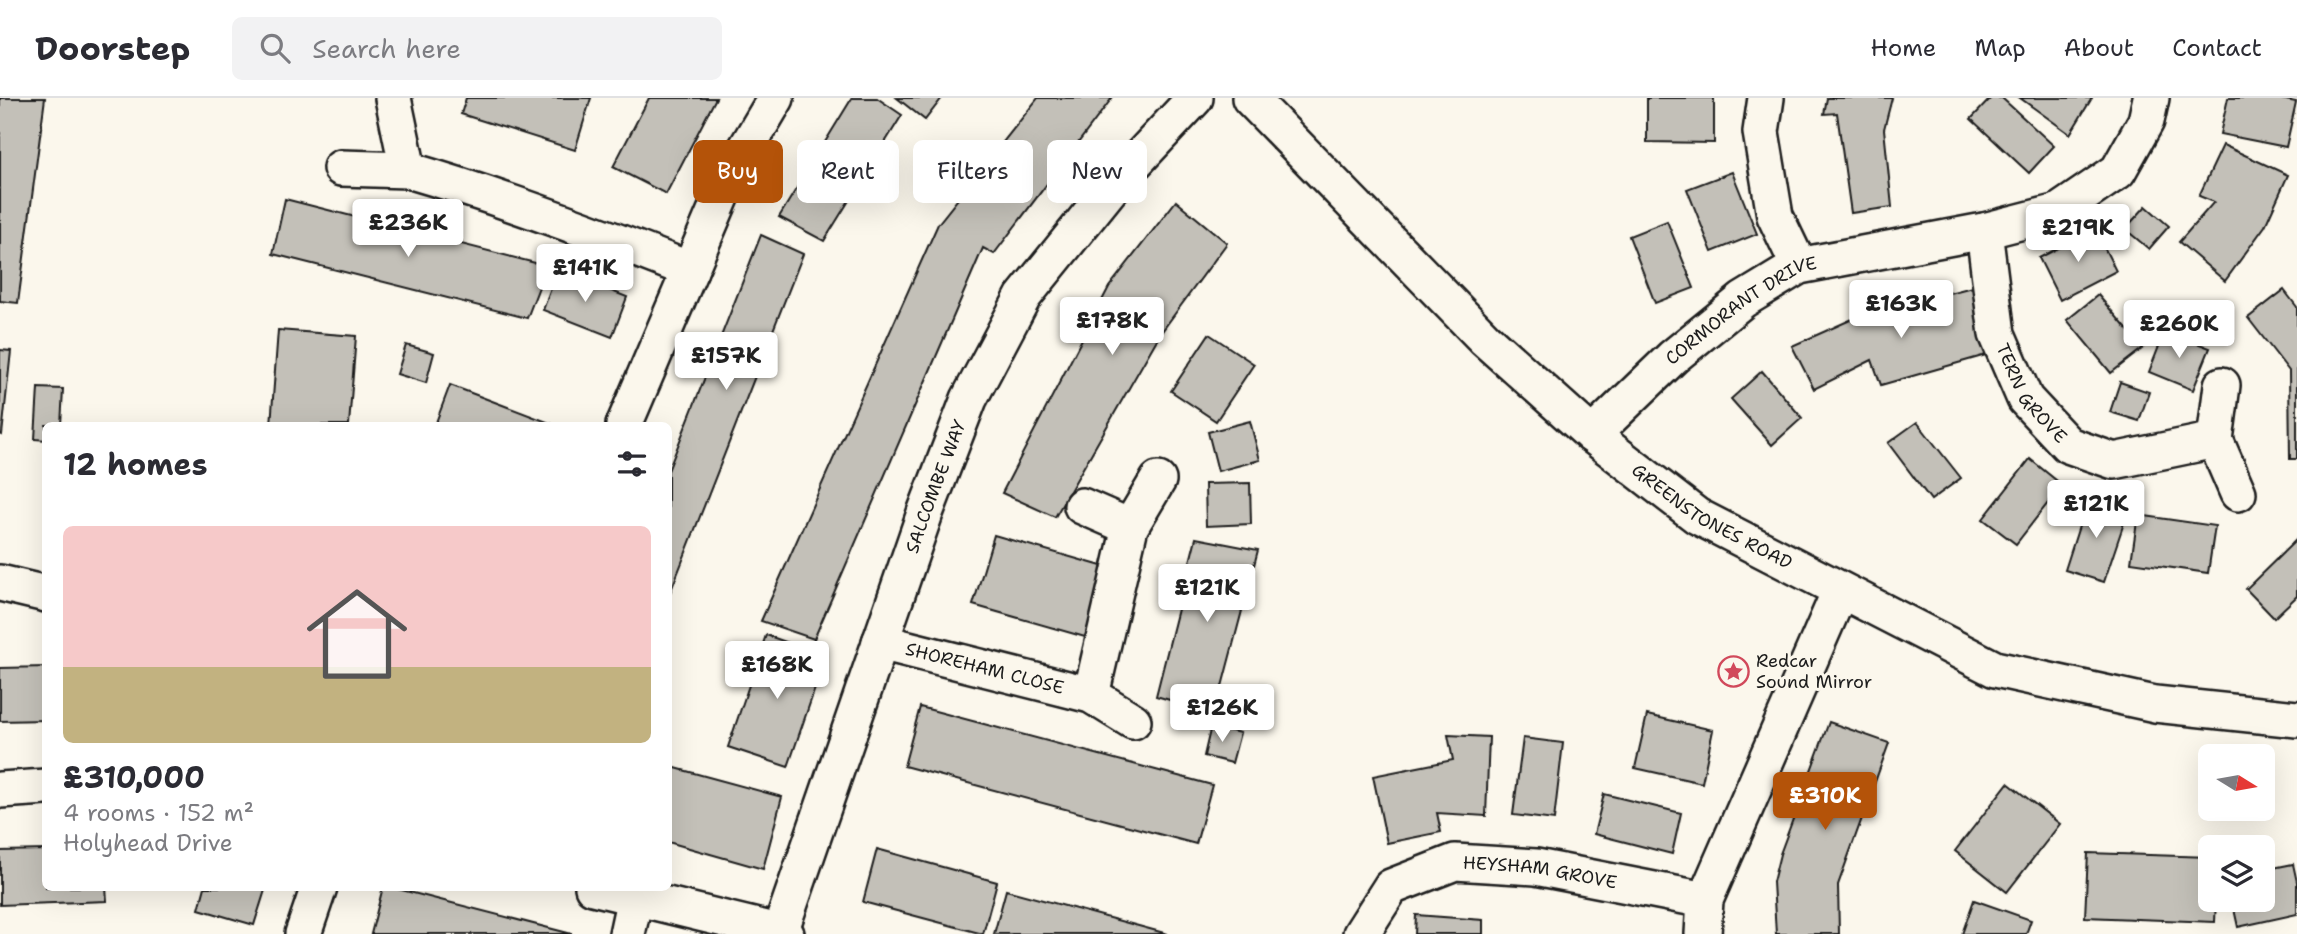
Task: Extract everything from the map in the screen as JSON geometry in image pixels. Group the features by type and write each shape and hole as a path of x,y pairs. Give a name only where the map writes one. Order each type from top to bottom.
{"street":[{"path":"393,98 408,170"},
{"path":"625,422 731,174 776,98"},
{"name":"SALCOMBE WAY","path":"783,933 880,642 969,399 1023,298 1111,188 1195,98"},
{"name":"GREENSTONES ROAD","path":"1250,98 1485,339 1592,435 1697,516 1995,669 2155,704 2297,719"},
{"path":"1766,98 1761,132 1775,216 1798,266"},
{"name":"CORMORANT DRIVE","path":"1592,435 1683,349 1744,300 1798,266 1984,231 2058,212 2118,171 2146,121 2151,98"},
{"path":"341,169 408,170 559,219 690,270"},
{"name":"TERN GROVE","path":"1984,231 1997,334 2025,399 2068,445 2113,461 2215,440"},
{"path":"2222,385 2215,440 2238,493"},
{"path":"1091,695 1130,527 1158,480"},
{"path":"1082,506 1130,527"},
{"path":"0,583 42,593"},
{"path":"1703,934 1705,900 1840,591"},
{"name":"SHOREHAM CLOSE","path":"880,642 1091,695 1133,721"},
{"path":"0,790 42,788"},
{"name":"HEYSHAM GROVE","path":"1361,934 1391,887 1455,862 1536,867 1705,900"},
{"path":"303,934 318,891"},
{"path":"610,891 783,933"},
{"path":"627,934 635,897"}],"building":[{"path":"0,98 45,98 18,303 0,301"},
{"path":"466,98 591,98 575,150 461,114"},
{"path":"649,98 716,98 666,194 613,167"},
{"path":"852,98 877,98 902,115 887,140 826,140"},
{"path":"897,98 942,98 925,120"},
{"path":"1038,98 1112,98 1080,140 1047,140 1047,184 1033,202 1033,140 1005,140"},
{"path":"1647,98 1714,98 1714,143 1647,142"},
{"path":"1827,98 1892,98 1884,129 1892,207 1851,213 1837,113 1824,114"},
{"path":"1991,98 2002,98 2054,146 2029,173 1971,119"},
{"path":"2020,98 2092,98 2070,134"},
{"path":"2228,98 2276,98 2296,102 2286,147 2220,134"},
{"path":"2223,145 2288,175 2265,226 2225,281 2179,242 2214,202 2199,196"},
{"path":"1732,172 1757,234 1712,252 1687,189"},
{"path":"797,188 797,203 848,203 824,241 779,217"},
{"path":"285,199 547,266 527,318 273,254"},
{"path":"1176,201 1227,243 1160,334 1055,517 1002,493 1109,287"},
{"path":"955,203 1033,203 994,254 983,248 814,639 761,621 938,224"},
{"path":"2146,206 2169,226 2149,249 2125,229"},
{"path":"1667,221 1694,288 1655,303 1629,236"},
{"path":"2095,229 2116,271 2060,300 2039,258"},
{"path":"761,235 803,254 672,588 672,461"},
{"path":"558,270 627,297 612,337 543,310"},
{"path":"1976,286 1993,353 1881,385 1872,360 1814,389 1792,346 1857,317"},
{"path":"2284,290 2297,307 2297,459 2290,459 2289,371 2248,318"},
{"path":"2098,295 2143,348 2111,373 2067,320"},
{"path":"278,330 356,336 349,422 271,422"},
{"path":"2165,331 2210,348 2193,390 2149,372"},
{"path":"1209,334 1254,364 1216,421 1171,391"},
{"path":"406,345 434,353 426,383 397,374"},
{"path":"0,350 11,351 2,435 0,434"},
{"path":"1762,371 1802,418 1772,445 1731,399"},
{"path":"2120,382 2149,392 2139,421 2110,412"},
{"path":"450,385 547,422 436,422"},
{"path":"38,388 63,389 61,422 42,422 42,440 35,439"},
{"path":"1250,421 1260,460 1218,471 1208,432"},
{"path":"1917,422 1961,478 1931,500 1888,443"},
{"path":"2030,459 2062,485 2016,544 1983,519"},
{"path":"1250,483 1251,524 1206,526 1205,484"},
{"path":"2088,498 2128,511 2104,582 2065,570"},
{"path":"2138,515 2215,526 2208,573 2131,562"},
{"path":"994,535 1105,567 1085,637 973,605"},
{"path":"1196,538 1258,550 1215,713 1156,696"},
{"path":"2297,539 2297,596 2274,618 2246,589"},
{"path":"766,635 826,656 788,767 728,747"},
{"path":"42,667 42,720 0,721 0,668"},
{"path":"920,707 1212,785 1196,844 904,766"},
{"path":"1647,715 1713,730 1702,783 1635,768"},
{"path":"1829,722 1889,743 1838,885 1839,934 1776,934 1773,882 1780,854"},
{"path":"1211,726 1240,733 1232,763 1204,756"},
{"path":"1448,735 1489,737 1486,816 1437,813 1441,832 1387,843 1373,776 1453,760"},
{"path":"1523,738 1563,743 1554,820 1513,815"},
{"path":"672,767 782,797 763,869 672,843"},
{"path":"2008,783 2060,824 2007,892 1955,851"},
{"path":"1604,794 1681,813 1672,854 1594,834"},
{"path":"877,849 997,882 983,934 863,902"},
{"path":"42,850 42,891 106,891 107,901 0,905 0,851"},
{"path":"2088,853 2198,857 2198,912 2215,912 2215,922 2085,917"},
{"path":"2293,864 2297,882 2297,914 2238,927 2235,912 2275,912 2275,868"},
{"path":"1006,890 1168,934 994,934"},
{"path":"204,891 265,891 254,925 199,909"},
{"path":"382,891 405,891 572,934 371,934"},
{"path":"1974,900 2031,920 2026,934 1962,934"},
{"path":"1416,915 1483,920 1483,934 1415,934"}],"place":[{"name":"Redcar Sound Mirror","path":"1733,671"}]}
